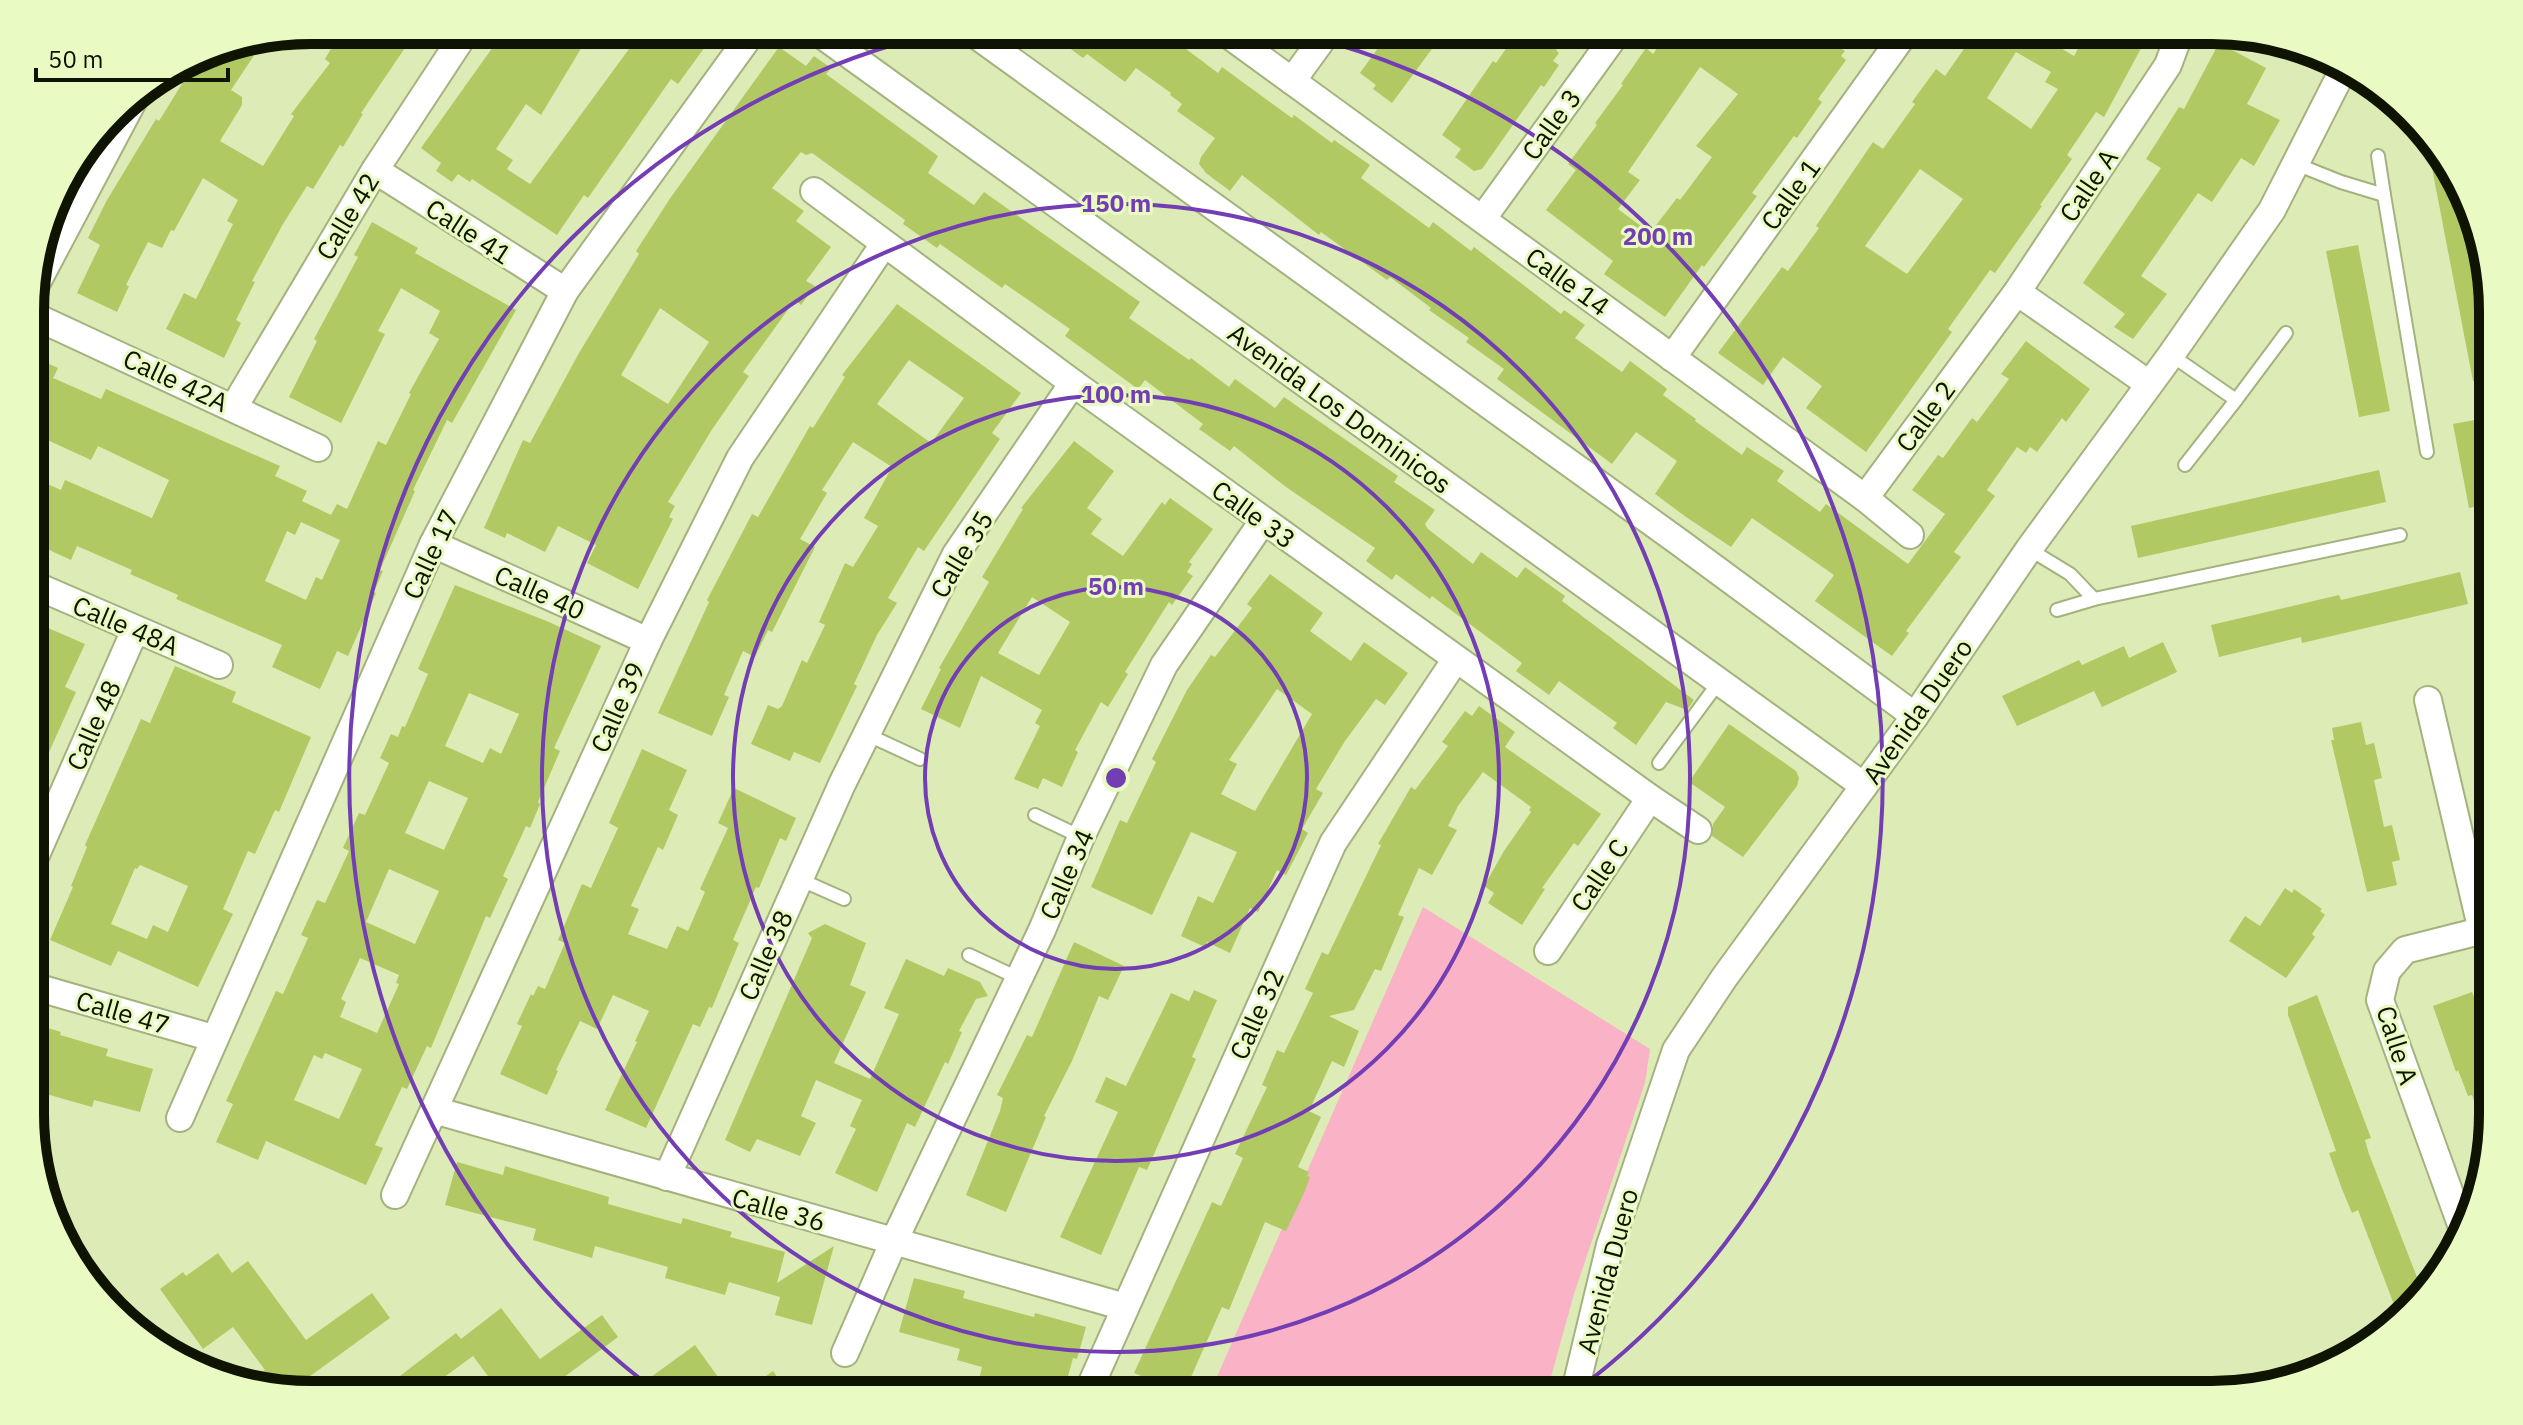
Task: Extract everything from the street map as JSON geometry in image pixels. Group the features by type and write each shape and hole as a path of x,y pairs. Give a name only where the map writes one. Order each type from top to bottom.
{"street":[{"name":"Calle 42","path":"234,407 375,170 458,44"},
{"name":"Calle 17","path":"180,1118 433,544 565,291 744,44"},
{"name":"Avenida Los Dominicos","path":"834,44 1864,786"},
{"path":"988,44 1915,716"},
{"name":"Calle 14","path":"1241,44 1865,498 1910,535"},
{"path":"1292,81 1319,44"},
{"name":"Calle 3","path":"1483,218 1609,44"},
{"name":"Calle 1","path":"1672,358 1897,44"},
{"name":"Calle A","path":"1986,334 2168,65 2176,44"},
{"name":"Avenida Duero","path":"1578,1380 1610,1245 1676,1050 1724,978 1915,716 2029,549 2272,210 2339,77"},
{"path":"49,260 122,122"},
{"name":"Calle 41","path":"375,170 565,291"},
{"name":"Calle 33","path":"814,191 1263,521 1698,830"},
{"name":"Calle 39","path":"395,1195 648,641 740,458 884,244"},
{"path":"2017,292 2149,384"},
{"name":"Calle 42A","path":"44,320 318,448"},
{"name":"Calle 2","path":"1865,498 1986,334"},
{"name":"Calle 35","path":"866,734 956,554 1073,383"},
{"name":"Calle 34","path":"845,1353 1081,837 1164,665 1263,521"},
{"name":"Calle 40","path":"433,544 648,641"},
{"name":"Calle 48A","path":"44,589 219,665"},
{"name":"Calle 48","path":"44,837 135,630"},
{"name":"Calle 32","path":"1093,1381 1333,843 1456,659"},
{"path":"2428,700 2478,895"},
{"name":"Calle 38","path":"667,1177 866,734"},
{"name":"Calle C","path":"1548,951 1650,798"},
{"name":"Calle A","path":"2458,1217 2380,1000 2387,971 2405,950 2478,932"},
{"name":"Calle 47","path":"44,989 213,1038"},
{"name":"Calle 36","path":"434,1110 1125,1307"}],"lane":[{"path":"2378,156 2427,452"},
{"path":"2296,164 2384,195"},
{"path":"2185,465 2286,333"},
{"path":"2171,355 2236,400"},
{"path":"2057,610 2094,599 2400,535"},
{"path":"2029,549 2070,574 2094,599"},
{"path":"1659,763 1719,682"},
{"path":"866,734 920,759"},
{"path":"1035,815 1081,837"},
{"path":"799,879 844,899"},
{"path":"969,955 1018,978"}],"shaded area":[{"path":"1423,907 1650,1049 1645,1083 1574,1294 1550,1380 1215,1381"}],"building":[{"path":"334,44 408,44 361,113 343,147 340,145 313,189 307,186 283,224 252,281 255,282 236,320 241,323 224,358 166,329 184,293 196,299 233,224 227,221 238,200 203,178 162,248 148,242 126,285 129,286 117,312 77,293 100,245 88,238 107,200 156,119 159,121 187,75 225,58 258,49 231,90 242,97 242,105 220,141 263,166 294,116 291,114 330,63 325,59"},
{"path":"495,44 578,44 582,47 541,115 526,104 496,149 513,160 507,169 530,184 629,49 622,44 701,44 705,47 678,84 671,79 588,198 584,195 557,235 472,179 470,182 458,174 452,182 436,171 441,163 421,148"},
{"path":"1064,44 1179,44 1218,73 1222,67 1292,118 1294,115 1332,143 1334,140 1370,165 1361,178 1429,228 1433,222 1471,251 1474,247 1561,314 1564,310 1585,325 1575,338 1622,372 1630,361 1667,389 1663,395 1742,455 1747,447 1784,471 1777,481 1820,512 1826,504 1908,564 1945,514 1912,490 1938,455 1943,458 1972,418 1977,422 2009,379 2001,374 2026,341 2090,389 2066,422 2062,418 2037,452 2030,447 2026,453 2017,447 1987,490 1995,496 1954,552 1961,557 1906,631 1909,633 1892,656 1815,601 1834,575 1752,518 1731,547 1686,517 1655,494 1677,461 1636,432 1612,464 1497,379 1504,369 1466,342 1469,338 1390,277 1387,280 1321,232 1319,235 1242,175 1230,191 1206,173 1199,164 1215,138 1177,111 1182,104 1171,93 1136,68 1125,82 1087,54 1083,58"},
{"path":"1381,44 1436,44 1392,103 1373,89 1376,85 1360,73"},
{"path":"1509,44 1560,44 1556,50 1559,53 1553,61 1559,65 1544,87 1541,85 1482,169 1474,171 1455,157 1461,149 1442,135 1493,61 1496,63"},
{"path":"1660,44 1846,44 1841,56 1846,60 1818,99 1822,102 1752,193 1757,196 1665,317 1604,274 1613,261 1546,210 1576,170 1568,164 1646,48 1653,54","holes":["1700,67 1738,94 1696,146 1712,157 1650,233 1618,209 1640,180 1628,172"]},
{"path":"1967,44 2054,44 2074,56 2080,44 2143,44 2104,117 2096,112 2067,155 2072,159 2042,206 1995,273 1990,270 1948,329 1952,332 1866,452 1806,408 1822,386 1783,357 1763,385 1718,353 1782,267 1788,271 1873,142 1883,149 1936,69 1945,76","holes":["2016,52 2051,72 2045,82 2058,89 2031,129 1987,98","1920,169 1963,199 1907,274 1865,246"]},
{"path":"2218,44 2222,45 2266,68 2247,104 2280,120 2254,166 2241,158 2212,202 2198,193 2141,276 2167,294 2133,339 2114,327 2125,314 2083,283 2161,168 2146,159 2179,107 2184,109"},
{"path":"779,47 806,66 814,56 831,68 826,74 938,156 928,173 974,205 984,192 1140,302 1129,318 1229,387 1235,379 1275,408 1284,397 1398,476 1394,482 1435,510 1425,524 1428,529 1473,564 1481,552 1517,578 1525,567 1565,596 1562,601 1694,700 1687,710 1666,702 1636,745 1613,728 1617,723 1559,681 1549,695 1516,671 1522,663 1432,596 1430,599 1396,574 1392,580 1366,561 1375,548 1286,487 1234,446 1230,451 1199,429 1203,424 1145,380 1138,389 1065,336 1070,329 1024,297 1005,284 1002,288 940,244 937,248 903,224 905,220 812,153 806,155 801,152 772,188 804,211 796,221 831,247 806,281 815,286 801,305 795,300 743,372 749,376 668,502 675,506 669,517 673,519 638,589 587,563 596,545 558,526 545,552 507,533 505,538 484,528 523,440 530,443 579,353 639,254 636,251","holes":["660,308 709,342 668,404 621,375"]},
{"path":"2430,158 2465,225 2474,259 2478,294 2478,380 2473,381"},
{"path":"372,222 418,248 415,253 516,310 452,423 447,420 413,490 380,570 383,571 376,593 348,656 337,651 320,689 272,667 282,645 176,599 178,595 130,574 132,570 77,546 71,560 44,548 44,482 61,490 65,480 152,518 169,480 98,446 91,460 44,438 44,362 58,368 53,378 101,399 106,389 280,466 275,476 307,491 302,501 331,515 337,504 347,509 378,441 386,445 409,393 439,339 429,333 440,311 401,288 378,331 385,334 341,423 289,397 317,341 314,339 358,257 354,255","holes":["301,522 340,540 322,580 316,577 306,600 265,581 287,531 295,535"]},
{"path":"2358,245 2390,411 2359,417 2326,251"},
{"path":"897,304 1021,393 992,433 1000,439 924,551 918,547 888,598 897,603 877,635 854,684 857,686 820,763 794,752 790,761 751,744 768,705 778,709 782,706 802,660 807,663 825,625 819,622 845,563 853,567 878,526 864,518 892,467 853,442 822,490 827,493 800,539 815,547 772,632 768,630 755,657 743,651 724,695 729,697 712,736 658,713 709,602 707,600 752,514 758,517 810,426 813,428 845,377 842,375","holes":["909,360 964,398 931,443 877,404"]},
{"path":"2478,419 2478,506 2469,508 2453,424"},
{"path":"1074,441 1114,471 1087,508 1102,519 1091,534 1123,556 1162,502 1165,505 1170,498 1213,529 1189,562 1192,564 1187,572 1193,576 1172,605 1169,602 1125,672 1128,674 1108,707 1101,702 1075,750 1078,752 1062,787 1043,778 1038,789 1014,779 1040,726 1035,723 1042,710 981,676 960,728 921,709 939,668 989,582 982,577 1021,508","holes":["1032,597 1070,622 1039,675 998,653"]},
{"path":"2379,470 2386,502 2138,558 2131,526"},
{"path":"2460,572 2468,604 2302,643 2301,637 2219,657 2211,625 2339,595 2341,600"},
{"path":"1270,574 1323,613 1310,631 1351,661 1364,642 1408,673 1385,705 1376,699 1345,741 1316,789 1323,793 1302,829 1308,833 1286,875 1277,870 1258,912 1250,908 1230,953 1207,942 1205,947 1181,936 1198,896 1213,903 1237,852 1191,832 1152,915 1091,887 1120,820 1127,823 1156,762 1152,759 1187,690 1211,655 1215,657 1252,608 1247,604","holes":["1277,689 1312,714 1255,811 1221,794 1237,764 1229,760"]},
{"path":"455,585 601,646 554,748 560,751 530,828 526,826 503,876 508,879 490,918 486,916 431,1048 427,1046 407,1089 402,1087 375,1145 383,1148 366,1185 266,1141 258,1160 216,1142 233,1104 226,1101 276,991 283,994 308,938 301,935 317,900 325,903 349,851 343,848 359,813 365,815 389,763 380,758 391,734 398,737 402,726 405,727 428,674 418,669","holes":["469,693 519,714 501,754 490,748 483,763 445,746","429,781 468,798 444,850 405,833","389,869 439,891 415,944 366,922","360,958 399,975 396,983 399,984 377,1033 340,1017 346,1002 341,999","325,1053 362,1069 339,1119 294,1100 314,1055 322,1059"]},
{"path":"44,626 85,644 65,687 76,692 44,763"},
{"path":"2163,642 2177,672 2102,707 2094,691 2017,726 2002,696 2079,660 2082,665 2124,646 2129,658"},
{"path":"175,666 236,692 232,702 311,737 279,812 275,810 255,854 248,851 223,909 233,914 198,987 118,951 111,966 50,940 73,887 87,847 85,845 141,719 150,723","holes":["140,865 188,886 168,932 153,925 147,939 111,924 135,868"]},
{"path":"1479,706 1515,732 1505,747 1601,814 1578,846 1574,843 1542,888 1545,889 1522,925 1488,903 1494,893 1484,886 1531,812 1531,807 1483,772 1458,806 1448,826 1457,830 1432,875 1419,868 1398,915 1404,917 1381,971 1375,969 1354,1010 1329,1016 1359,1031 1344,1067 1332,1061 1309,1111 1321,1117 1298,1167 1309,1172 1307,1176 1310,1177 1286,1231 1265,1222 1229,1310 1222,1307 1191,1377 1199,1381 1145,1381 1146,1378 1134,1373 1212,1202 1221,1206 1243,1158 1235,1154 1267,1087 1262,1085 1277,1050 1284,1053 1313,993 1305,989 1322,952 1328,955 1381,845 1378,844 1411,787 1415,790 1448,746 1442,742 1465,711 1472,716"},
{"path":"2361,722 2366,745 2374,743 2382,778 2374,780 2384,827 2392,825 2400,860 2392,862 2397,885 2367,892 2331,740 2334,740 2332,728"},
{"path":"1729,724 1796,771 1799,778 1797,786 1743,857 1712,836 1713,824 1725,807 1689,782"},
{"path":"642,749 687,770 669,810 678,815 663,850 658,847 631,906 639,909 628,934 667,949 677,926 688,931 705,892 700,889 728,828 718,823 734,788 796,818 786,841 780,838 759,888 756,887 733,940 739,943 712,1008 709,1007 700,1027 693,1024 646,1128 605,1110 649,1011 613,995 597,1029 580,1021 547,1095 500,1074 522,1026 517,1024 531,994 533,996 538,986 545,989 565,943 558,940 582,884 591,888 618,828 609,823"},
{"path":"2285,888 2292,893 2294,889 2322,909 2320,911 2325,915 2312,934 2315,937 2286,978 2229,941 2245,916 2260,926"},
{"path":"825,924 866,943 850,985 866,992 834,1063 870,1079 899,1014 884,1008 906,959 944,976 948,968 980,982 988,996 976,999 959,1031 962,1032 948,1064 945,1062 915,1127 907,1123 877,1192 835,1173 856,1129 850,1126 862,1100 816,1080 801,1116 816,1123 800,1156 757,1139 750,1152 725,1140 812,938 808,933"},
{"path":"1074,942 1124,966 1108,1000 1099,996 1072,1061 1044,1116 1006,1212 966,1195 1000,1111 1003,1098 997,1095 1027,1035 1032,1037"},
{"path":"1194,990 1217,1000 1192,1057 1196,1059 1147,1170 1139,1167 1101,1255 1060,1237 1118,1112 1095,1102 1106,1077 1126,1086 1171,993 1189,1001"},
{"path":"2472,992 2478,1007 2478,1112 2472,1095 2468,1096 2458,1070 2456,1072 2433,1006"},
{"path":"2317,995 2371,1138 2365,1140 2369,1154 2419,1282 2395,1308 2358,1210 2352,1213 2329,1153 2336,1151 2288,1015 2288,1007"},
{"path":"44,1027 61,1032 60,1035 108,1049 106,1056 153,1069 140,1112 94,1100 92,1107 44,1093"},
{"path":"457,1162 503,1175 505,1166 609,1197 608,1204 681,1224 683,1218 732,1232 730,1237 785,1252 777,1283 834,1246 812,1325 775,1315 780,1297 729,1282 725,1295 665,1278 668,1267 595,1246 592,1258 533,1240 536,1229 445,1205"},
{"path":"218,1253 232,1273 248,1261 306,1340 372,1293 390,1318 304,1381 276,1379 258,1375 265,1370 233,1327 203,1349 160,1289 183,1272 186,1276"},
{"path":"914,1278 965,1291 963,1298 1086,1327 1067,1381 1014,1378 1013,1381 979,1381 982,1367 957,1360 960,1349 899,1332"},
{"path":"501,1308 540,1359 602,1315 618,1337 559,1381 492,1381 473,1356 439,1381 393,1381 456,1333 461,1339"},
{"path":"695,1345 721,1381 646,1381"},
{"path":"773,1371 780,1381 760,1381"}]}
